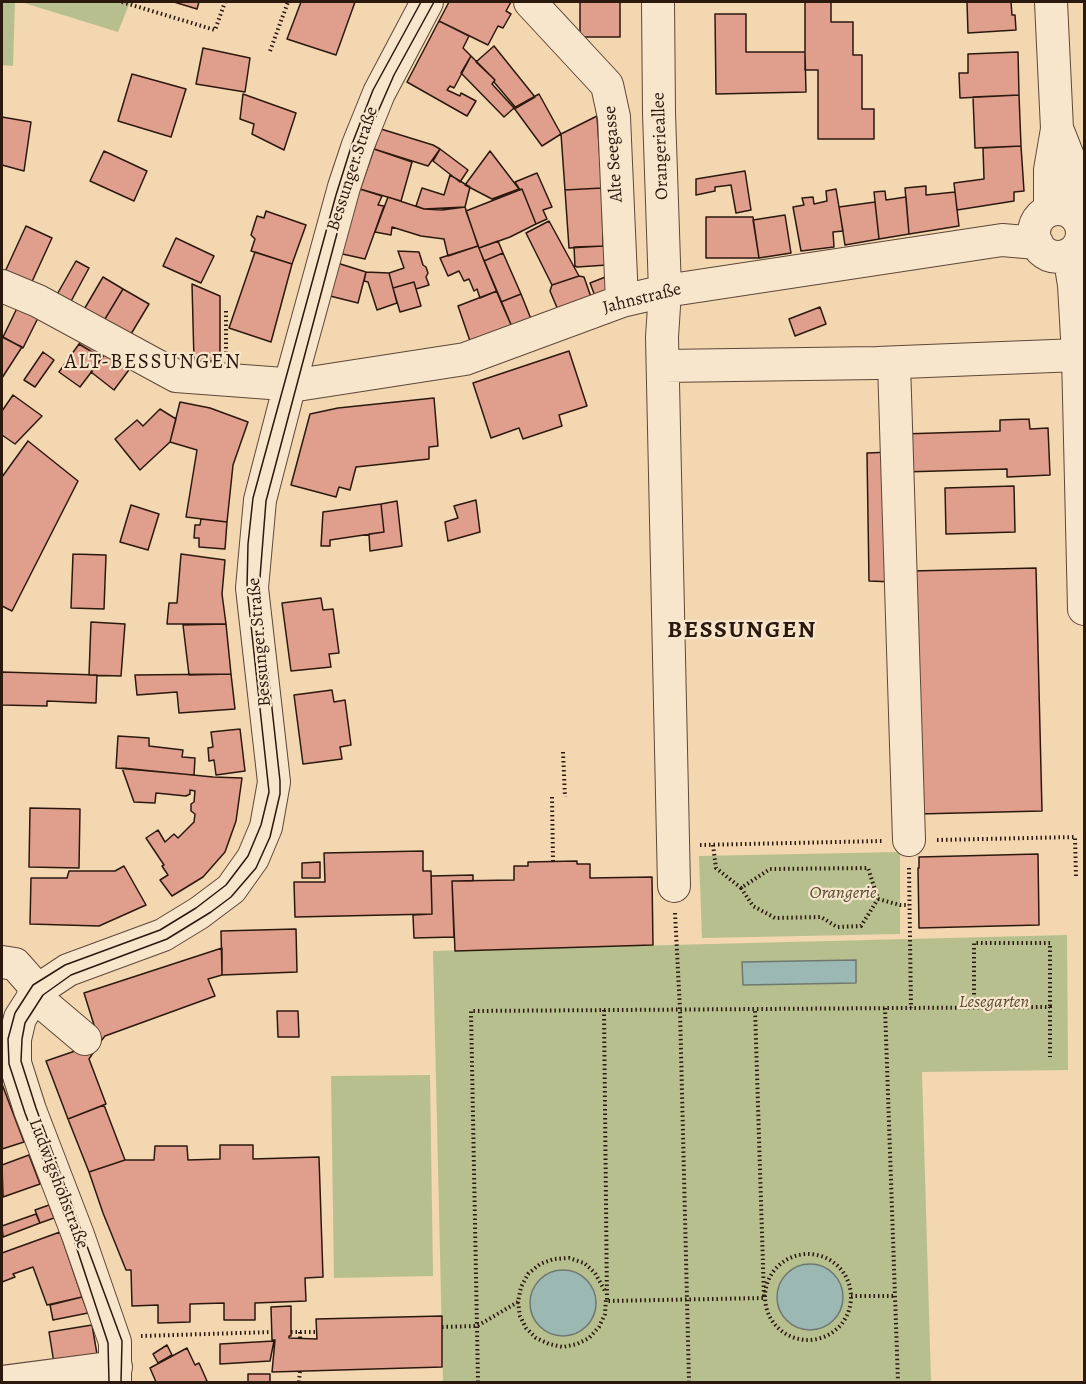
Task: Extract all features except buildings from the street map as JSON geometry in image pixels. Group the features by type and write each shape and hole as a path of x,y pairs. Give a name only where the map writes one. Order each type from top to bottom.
{"street":[{"name":"Bessunger Straße","path":"36,993 68,970 163,935 200,913 231,890 254,858 266,827 274,782 252,588 260,500 344,187 379,93 427,2"},
{"name":"Alte Seegasse","path":"530,2 607,85 614,117 622,301"},
{"name":"Orangerieallee","path":"658,2 665,291 662,337 674,886"},
{"path":"1051,2 1057,129 1050,170 1074,285 1078,355 1084,609"},
{"name":"Jahnstraße","path":"2,286 38,301 176,376 297,385 465,359 622,301 665,291 1002,240 1065,235"},
{"path":"663,366 894,363 1078,355"},
{"path":"894,363 909,840"},
{"path":"2,962 15,964 36,993 85,1039"},
{"name":"Ludwigshöhstraße","path":"36,993 20,1018 15,1039 15,1063 30,1110 106,1312 115,1342 115,1375"},
{"path":"2,1382 115,1375"}],"path":[{"path":"122,2 215,30 225,2"},
{"path":"270,51 288,2"},
{"path":"226,311 227,379"},
{"path":"563,752 565,797"},
{"path":"552,797 553,861"},
{"path":"909,840 910,1008"},
{"path":"713,845 716,868 741,888 753,906 776,918 821,917 837,927 861,926 878,898 868,868 770,869 741,888"},
{"path":"1076,877 1075,849 1080,848"},
{"path":"674,886 680,1010 690,1383"},
{"path":"878,898 900,905 909,905"},
{"path":"974,1008 974,943 1050,943 1050,1057"},
{"path":"478,1383 471,1011 1050,1007"},
{"path":"885,1008 898,1383"},
{"path":"755,1009 764,1298 767,1313 775,1326 787,1335 801,1340 816,1339 830,1334 842,1324 849,1311 852,1296 849,1282 838,1266 821,1255 807,1253 794,1255 777,1267 766,1284 764,1298"},
{"path":"604,1010 607,1300 602,1321 589,1338 577,1344 563,1347 549,1344 537,1338 526,1328 520,1316 518,1302 521,1287 528,1274 540,1264 554,1259 569,1258 584,1263 595,1273 603,1286 607,1300"},
{"path":"852,1296 896,1296"},
{"path":"607,1300 764,1298"},
{"path":"442,1327 477,1326 518,1302"},
{"path":"136,1336 272,1332"},
{"path":"291,1332 317,1332"},
{"path":"300,1332 300,1338"},
{"path":"299,1383 300,1370"}],"green space":[{"path":"2,2 15,2 13,66 2,65"},
{"path":"21,2 130,2 118,32"},
{"name":"Orangerie","path":"900,852 900,934 702,938 699,856"},
{"name":"Lesegarten","path":"1067,935 1068,1070 922,1072 931,1382 443,1382 433,951"},
{"path":"430,1075 433,1276 334,1278 331,1076"}],"water":[{"path":"856,960 856,983 743,985 742,962"},
{"path":"810,1264 823,1267 833,1274 840,1284 843,1297 840,1310 833,1320 823,1327 810,1330 797,1327 787,1320 780,1310 777,1297 780,1284 787,1274 797,1267"},
{"path":"563,1270 576,1273 586,1280 593,1290 596,1303 593,1316 586,1326 576,1333 563,1336 550,1333 540,1326 533,1316 530,1303 533,1290 540,1280 550,1273"}],"tram line":[{"path":"109,1382 108,1343 73,1237 25,1113 9,1064 8,1039 15,1013 33,985 65,965 160,930 196,908 226,885 248,856 261,825 269,792 247,588 248,544 253,498 352,144 373,90 421,2"},
{"path":"121,1382 122,1341 36,1108 21,1061 25,1023 43,995 71,975 167,939 231,897 256,868 270,837 280,794 280,781 259,590 266,501 348,192 366,139 394,75 434,2"}],"district":[{"name":"ALT-BESSUNGEN","path":"153,363"},
{"name":"BESSUNGEN","path":"742,631"}]}
